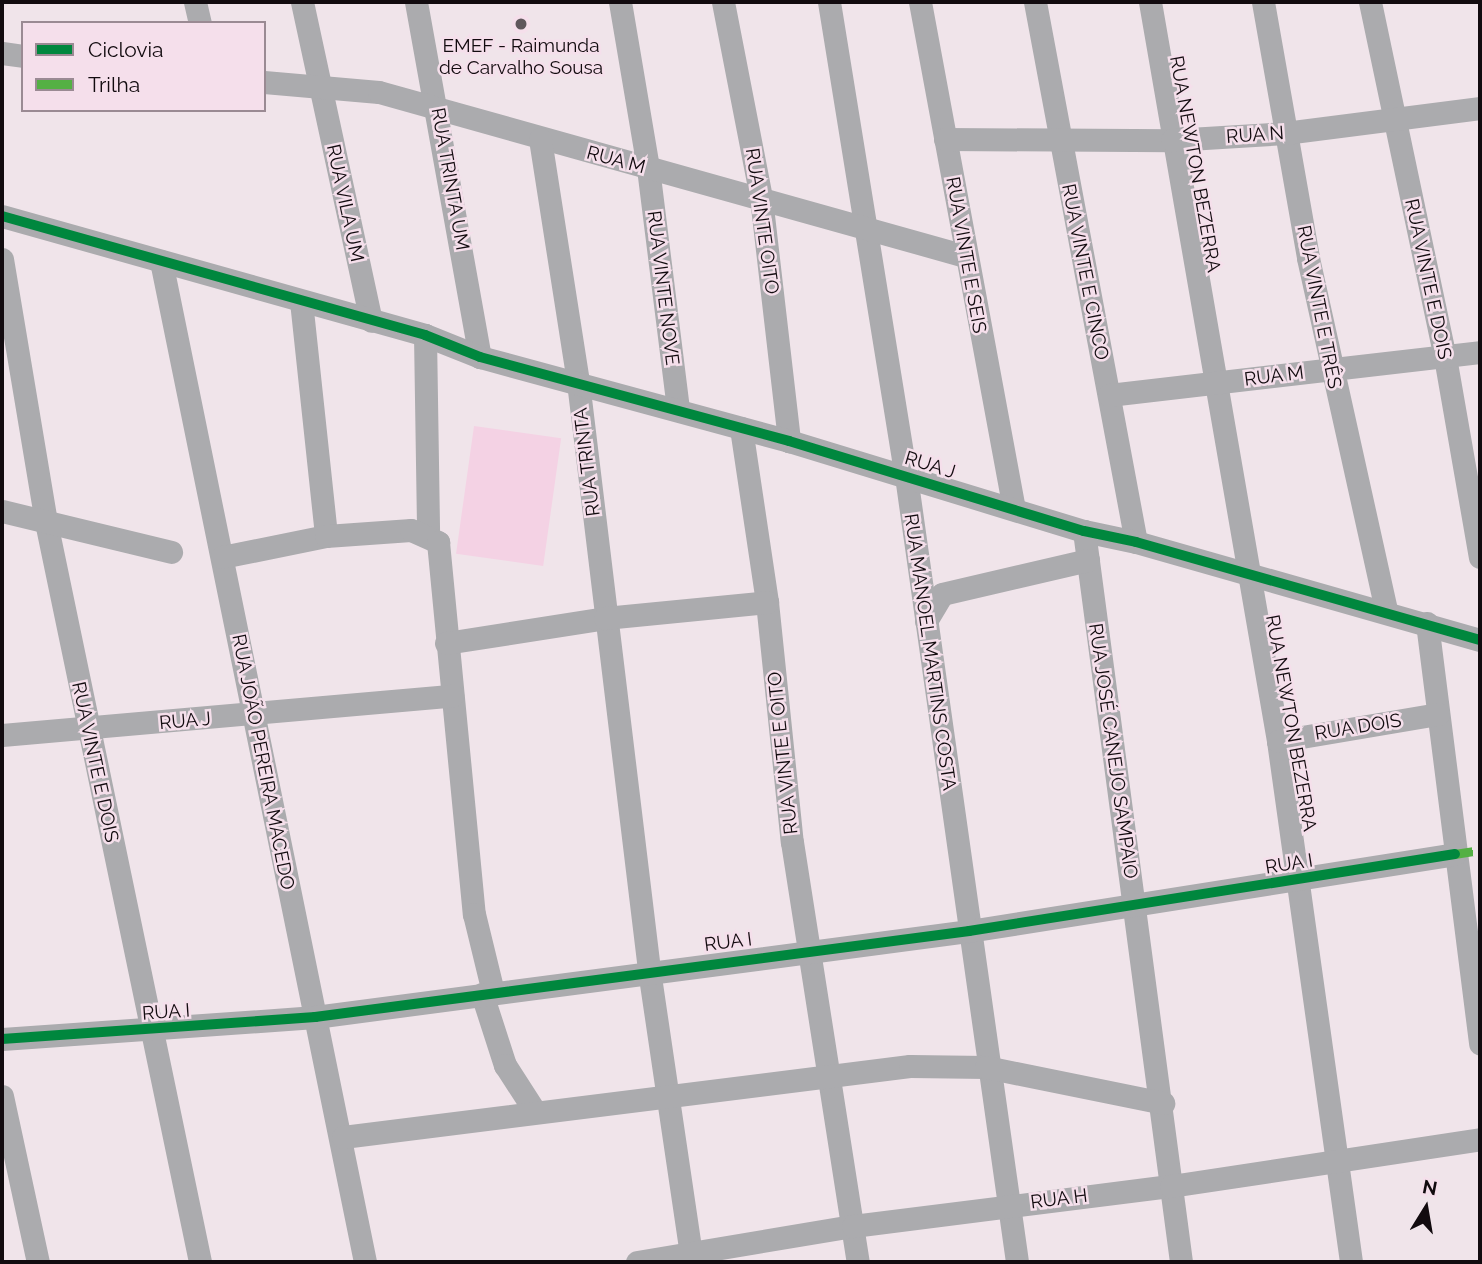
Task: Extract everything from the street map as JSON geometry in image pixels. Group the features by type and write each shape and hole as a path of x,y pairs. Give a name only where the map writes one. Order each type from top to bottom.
{"street":[{"path":"195,2 200,21"},
{"name":"RUA VILA UM","path":"302,2 371,321"},
{"name":"RUA TRINTA UM","path":"416,2 438,108 480,357"},
{"name":"RUA VINTE NOVE","path":"620,2 648,168 678,409"},
{"name":"RUA VINTE OITO","path":"723,2 761,198 789,442"},
{"name":"RUA MANOEL MARTINS COSTA","path":"828,2 906,476 970,931 986,1067 1017,1262"},
{"name":"RUA VINTE E SEIS","path":"920,2 1014,509"},
{"name":"RUA VINTE E CINCO","path":"1035,2 1136,541"},
{"name":"RUA NEWTON BEZERRA","path":"1150,2 1278,741 1351,1262"},
{"name":"RUA VINTE E TRÊS","path":"1263,2 1330,369 1386,610"},
{"name":"RUA VINTE E DOIS","path":"1370,2 1445,357 1480,557"},
{"path":"2,53 21,56"},
{"name":"RUA M","path":"266,82 379,92 965,256"},
{"name":"RUA N","path":"945,139 1172,140 1285,133 1480,108"},
{"name":"RUA TRINTA","path":"540,139 578,382 649,970 691,1259"},
{"name":"RUA J","path":"2,216 425,335 480,357 678,409 1084,531 1136,541 1247,574 1386,610 1480,640"},
{"name":"RUA VINTE E DOIS","path":"2,259 46,522 200,1262"},
{"name":"RUA JOÃO PEREIRA MACEDO","path":"161,261 315,1017 343,1137 365,1262"},
{"path":"301,301 326,536"},
{"path":"425,335 434,543 474,914 499,1051 534,1110"},
{"name":"RUA M","path":"1109,394 1480,352"},
{"name":"RUA VINTE E OITO","path":"741,428 767,601 792,842 811,949 828,1077 858,1262"},
{"path":"2,511 171,552"},
{"path":"222,557 326,536 411,530 434,543"},
{"name":"RUA JOSÉ CANEJO SAMPAIO","path":"1084,531 1133,905 1163,1103 1181,1262"},
{"path":"926,621 942,594 1088,560"},
{"path":"446,643 606,618 767,601"},
{"path":"1427,623 1480,1044"},
{"name":"RUA J","path":"2,735 89,730 452,696"},
{"name":"RUA DOIS","path":"1278,741 1438,714"},
{"name":"RUA I","path":"2,1039 152,1031 315,1017 649,970 970,931 1299,881 1455,854"},
{"path":"343,1137 534,1110 667,1097 910,1066 986,1067 1163,1103"},
{"path":"2,1096 38,1262"},
{"name":"RUA H","path":"638,1262 691,1259 853,1226 1171,1186 1480,1139"}],"shaded area":[{"path":"474,426 561,438 543,566 456,554"}],"marked path":[{"path":"1455,854 1480,850"}],"cycle path":[{"path":"2,216 425,335 480,357 789,441 1084,531 1136,542 1480,640"},
{"path":"2,1039 315,1017 969,931 1455,854"}],"place":[{"name":"EMEF - Raimunda de Carvalho Sousa","path":"521,24"}]}
